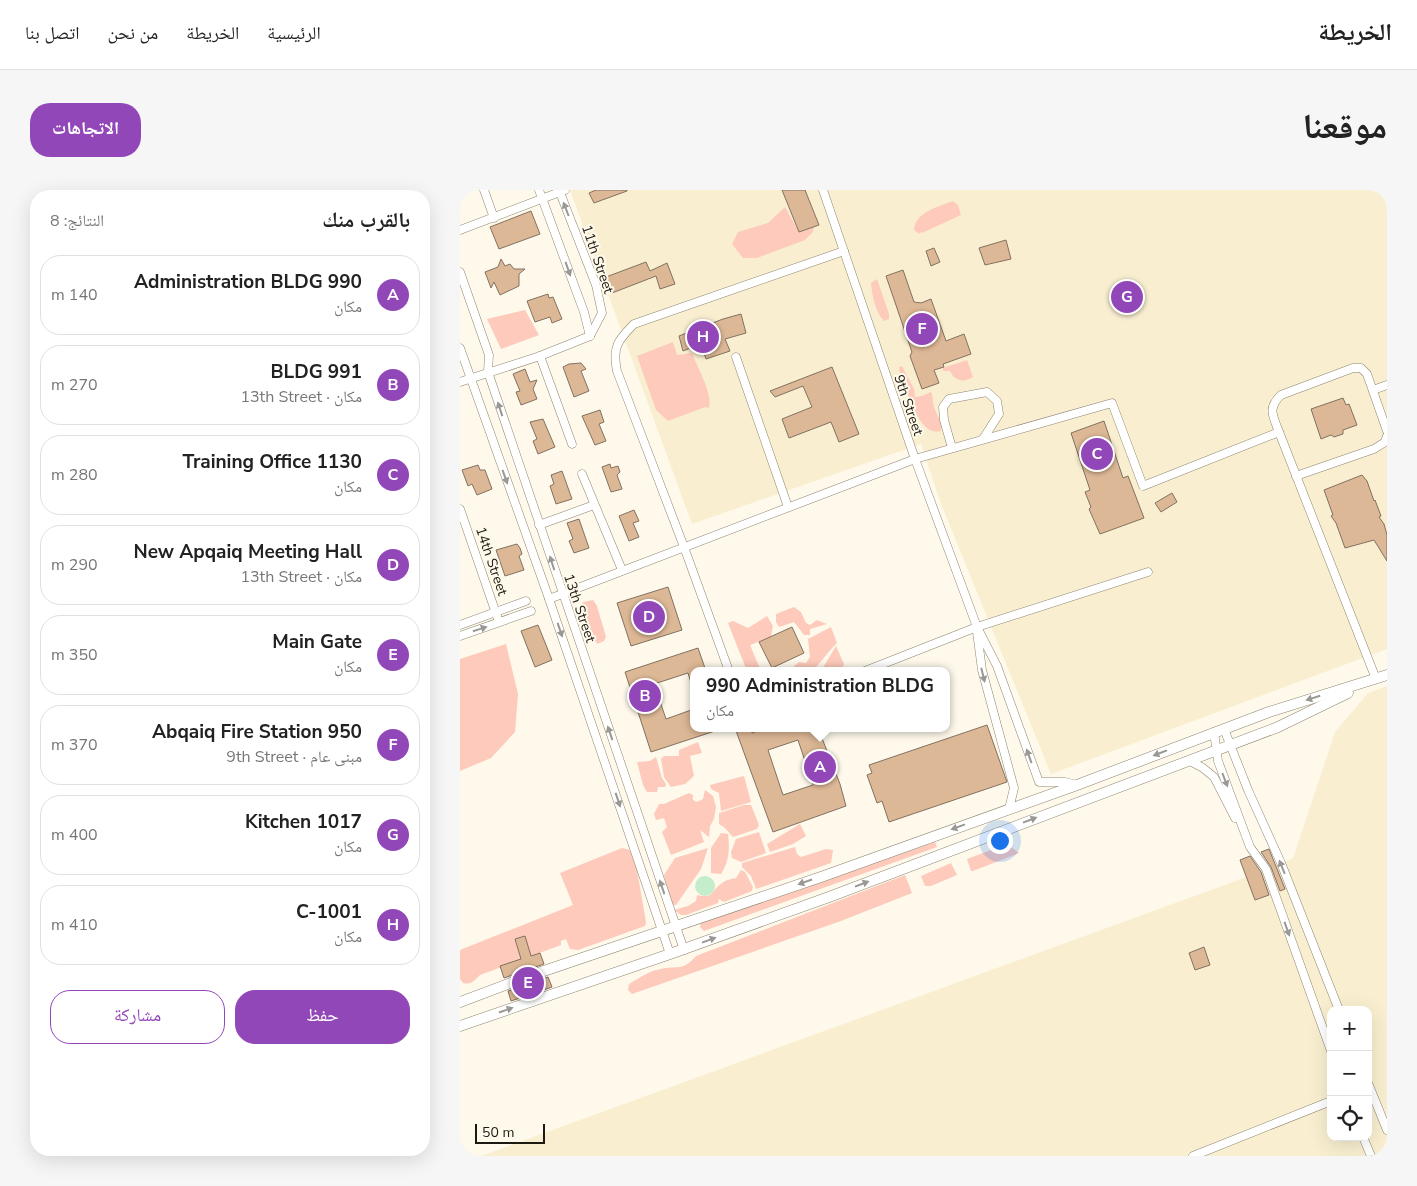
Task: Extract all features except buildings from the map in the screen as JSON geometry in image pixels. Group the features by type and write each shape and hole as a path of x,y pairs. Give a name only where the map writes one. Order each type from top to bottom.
{"street":[{"path":"484,190 494,218"},
{"path":"460,382 540,356 590,336 584,312 539,190"},
{"name":"9th Street","path":"823,190 914,459 977,627"},
{"path":"460,230 561,191"},
{"name":"11th Street","path":"561,191 596,285 602,313 590,336"},
{"path":"727,667 684,547 617,371 614,358 619,338 634,324 844,251"},
{"name":"13th Street","path":"460,272 490,355 488,372 684,950"},
{"name":"13th Street","path":"460,348 549,598 670,954"},
{"path":"540,356 572,444"},
{"path":"736,356 788,507"},
{"path":"1376,679 1278,432 1271,408 1273,402 1280,395 1353,368 1361,368 1367,374 1387,431"},
{"path":"1373,390 1387,385"},
{"path":"952,448 944,420 943,407 949,399 987,392 997,401 998,414 983,439"},
{"path":"549,598 914,459 1112,403 1143,486 1278,432"},
{"path":"1296,476 1374,449 1385,442 1387,436"},
{"path":"582,474 622,570"},
{"path":"539,525 594,505"},
{"name":"14th Street","path":"460,509 500,622"},
{"path":"875,667 977,627 1148,572"},
{"path":"460,625 526,602"},
{"path":"460,636 531,611"},
{"path":"977,627 997,666 1039,782 1077,784"},
{"path":"977,627 982,670 1014,788 1009,809"},
{"path":"460,1002 662,930 822,877 1269,712 1387,675"},
{"path":"460,1026 684,950 1278,727 1376,679"},
{"path":"1219,731 1230,745 1281,863 1337,1006"},
{"path":"1219,731 1216,750 1218,761 1250,847"},
{"path":"1190,760 1214,777 1250,847 1266,869 1327,1040"},
{"path":"1372,1093 1387,1130"},
{"path":"1193,1156 1327,1103"},
{"path":"1365,1141 1371,1156"}],"shaded area":[{"path":"570,190 1387,190 1387,649 1051,774 941,504 921,444 692,524"},
{"path":"953,201 958,205 961,215 919,234 914,230 915,224 923,214"},
{"path":"785,207 799,232 814,227 813,232 805,240 757,258 743,258 732,244 738,232 768,223"},
{"path":"877,279 889,314 889,319 884,321 876,308 872,293 871,283"},
{"path":"525,310 539,335 501,349 487,319"},
{"path":"673,342 677,355 692,353 707,388 710,402 709,408 705,407 668,421 656,410 637,356"},
{"path":"967,360 973,377 970,379 960,380 954,377 950,371 943,371 943,368"},
{"path":"902,366 914,389 915,397 931,392 941,431 930,430 918,416 900,374 899,367"},
{"path":"593,600 597,606 606,637 604,641 597,644 580,608 583,602"},
{"path":"794,607 801,612 806,623 810,625 817,620 827,624 810,629 810,635 804,635 794,622 779,627 776,622 776,614"},
{"path":"767,616 773,626 771,637 750,645 759,667 745,667 728,623 733,621 748,628"},
{"path":"831,627 837,643 816,667 795,667 799,662 806,663 810,657 808,639"},
{"path":"506,644 518,694 515,732 491,758 460,771 460,659"},
{"path":"836,646 844,664 843,667 823,667"},
{"path":"1387,686 1387,1156 481,1156 1233,882 1293,858 1335,732 1368,693"},
{"path":"698,742 702,753 690,756 694,776 685,784 671,787 664,777 661,759 664,756 679,756 679,750"},
{"path":"656,757 662,778 666,784 665,787 658,787 657,792 647,792 643,785 637,762 650,761"},
{"path":"744,776 751,802 721,811 719,793 711,789 710,785"},
{"path":"705,790 713,796 716,807 714,819 710,826 709,837 700,830 704,842 671,855 662,832 667,827 664,818 656,820 654,814 659,804 664,804 689,793 693,795 693,800 697,802 703,799"},
{"path":"744,805 751,805 759,825 757,829 733,837 719,824 719,813"},
{"path":"800,824 806,836 793,844 770,852 767,844"},
{"path":"759,832 766,853 741,862 732,858 731,852 736,839"},
{"path":"721,833 728,834 729,850 727,860 721,874 711,873 711,848"},
{"path":"935,842 937,847 704,931 700,927 701,922"},
{"path":"1007,844 1019,853 971,871 967,859"},
{"path":"795,847 797,854 801,857 826,849 833,850 831,863 756,889 751,876 742,867 742,863"},
{"path":"622,848 630,850 637,870 646,922 645,926 578,950 570,949 566,939 561,941 561,945 480,975 470,983 463,983 460,979 460,950 573,905 560,873"},
{"path":"708,848 701,869 676,905 671,905 664,875 675,858"},
{"path":"951,863 957,875 931,886 925,886 921,876"},
{"path":"741,870 745,872 753,887 752,891 724,902 719,899 718,903 686,915 681,915 674,910 688,906 696,901 697,895 707,896 712,894 723,883 736,878"},
{"path":"905,875 912,893 841,921 632,994 628,990 629,984 648,973 683,966 696,956"},
{"path":"705,876 712,879 715,886 712,893 705,896 698,893 695,886 698,879"}],"place":[{"name":"1017 Kitchen","path":"1127,297"},
{"name":"950 Abqaiq Fire Station","path":"922,329"},
{"name":"C-1001","path":"703,337"},
{"name":"1130 Training Office","path":"1097,454"},
{"name":"New Apqaiq Meeting Hall","path":"649,617"},
{"name":"991 BLDG","path":"645,696"},
{"name":"990 Administration BLDG","path":"820,767"},
{"name":"Main Gate","path":"528,983"}]}
